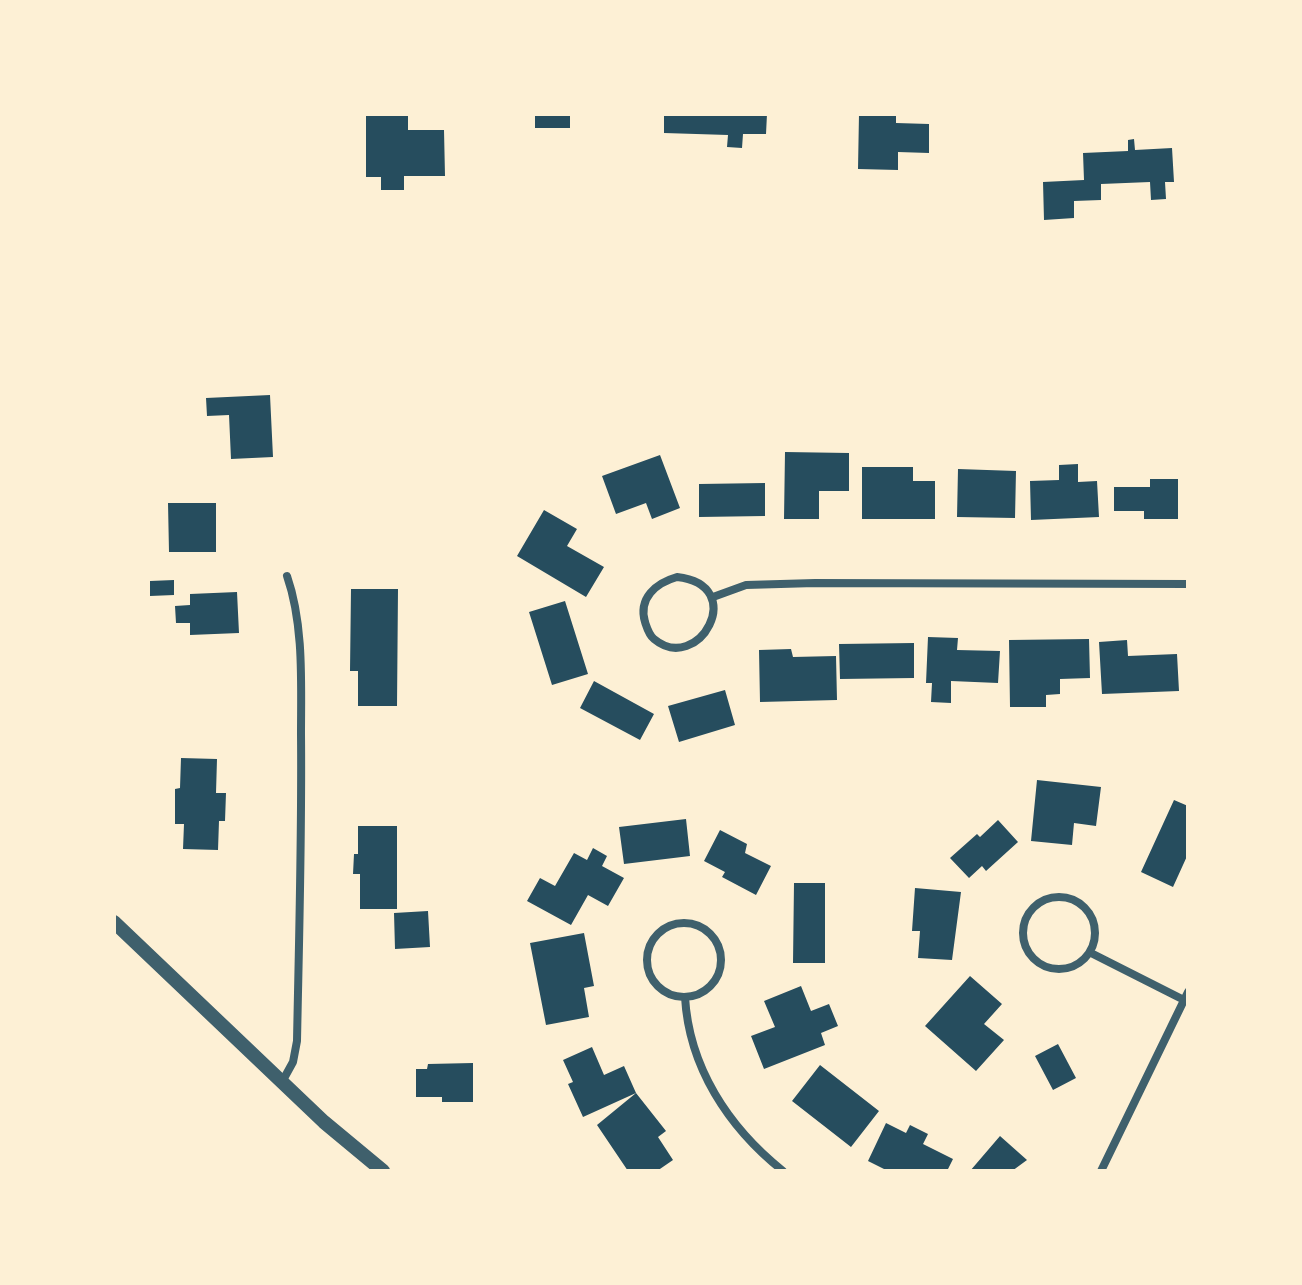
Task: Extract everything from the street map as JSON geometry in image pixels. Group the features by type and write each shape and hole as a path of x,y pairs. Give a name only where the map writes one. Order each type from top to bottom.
{"street":[{"path":"282,1082 293,1062 297,1041 302,799 296,611 287,576"},
{"path":"677,577 691,578 713,597 712,620 706,633 695,642 681,647 666,645 648,632 643,618 644,603 651,590 663,581 677,577"},
{"path":"713,597 746,585 815,583 1188,584"},
{"path":"1061,897 1075,902 1087,911 1094,924 1096,938 1091,953 1069,968 1054,968 1040,963 1029,952 1023,939 1026,916 1034,906 1046,899 1061,897"},
{"path":"114,922 324,1122 383,1171"},
{"path":"677,924 701,927 713,937 721,964 716,978 706,989 685,997 664,991 653,981 647,967 647,953 653,939 663,929 677,924"},
{"path":"1091,953 1186,996 1101,1171"},
{"path":"685,997 687,1025 716,1097 735,1126 783,1171"}],"building":[{"path":"366,114 408,114 408,130 444,130 445,176 404,176 404,190 381,190 381,177 366,177"},
{"path":"535,114 570,114 570,128 535,128"},
{"path":"664,114 767,114 766,134 743,134 742,148 727,147 728,135 664,133"},
{"path":"859,114 896,114 896,123 929,124 929,153 898,152 898,170 858,169"},
{"path":"1134,139 1135,150 1172,148 1174,182 1165,182 1166,199 1151,200 1150,182 1101,184 1101,200 1074,201 1074,218 1044,220 1043,182 1084,180 1083,153 1128,151 1128,140"},
{"path":"270,395 273,457 231,459 229,415 207,416 206,398"},
{"path":"785,452 849,453 849,491 819,491 819,519 784,519"},
{"path":"660,455 680,508 652,519 646,503 616,514 602,476"},
{"path":"1078,464 1078,482 1097,481 1099,517 1031,520 1030,481 1059,480 1059,465"},
{"path":"862,467 913,467 913,481 935,481 935,519 862,519"},
{"path":"958,469 1016,471 1015,518 957,517"},
{"path":"1150,479 1178,479 1178,519 1144,519 1144,511 1114,511 1114,487 1150,487"},
{"path":"765,483 765,516 699,517 699,484"},
{"path":"168,503 216,503 216,552 169,552"},
{"path":"544,510 577,529 567,546 604,567 586,597 517,556"},
{"path":"174,580 174,595 150,596 150,581"},
{"path":"351,589 398,589 397,706 358,706 358,671 350,671"},
{"path":"237,592 239,633 190,635 190,623 176,623 175,606 190,605 190,594"},
{"path":"565,601 588,674 552,685 529,612"},
{"path":"928,637 958,638 957,650 1000,651 998,683 951,681 951,703 931,702 932,683 926,683"},
{"path":"1089,639 1090,678 1060,679 1060,694 1046,695 1046,707 1010,707 1009,640"},
{"path":"1127,640 1128,656 1177,654 1179,691 1102,694 1099,642"},
{"path":"914,643 914,678 840,679 839,644"},
{"path":"791,649 793,657 836,656 837,700 760,702 759,650"},
{"path":"594,681 654,714 640,740 580,708"},
{"path":"725,690 735,725 679,742 668,706"},
{"path":"181,758 217,759 216,793 226,793 225,821 219,821 218,850 183,849 184,824 175,824 175,789 180,788"},
{"path":"1037,780 1101,787 1096,826 1074,823 1072,845 1031,841"},
{"path":"1174,800 1188,806 1188,854 1173,887 1141,872"},
{"path":"686,819 690,856 624,864 619,827"},
{"path":"998,820 1018,842 986,871 982,866 969,878 950,858"},
{"path":"358,826 397,826 397,909 360,909 360,874 353,874 354,854 358,854"},
{"path":"720,830 747,844 745,853 771,866 756,895 722,877 725,872 704,861"},
{"path":"593,848 607,856 602,866 624,878 608,906 588,895 571,925 527,901 540,878 555,886 574,853 587,860"},
{"path":"794,883 825,883 825,963 793,963"},
{"path":"915,888 961,892 952,960 918,958 920,931 912,931"},
{"path":"428,911 430,947 395,949 394,913"},
{"path":"584,933 594,986 584,988 589,1017 546,1025 530,943"},
{"path":"970,976 1002,1004 984,1024 1004,1040 976,1071 925,1026"},
{"path":"801,986 811,1011 829,1004 838,1026 821,1033 825,1045 764,1069 751,1036 775,1027 764,1001"},
{"path":"1058,1044 1076,1078 1053,1090 1035,1056"},
{"path":"592,1047 604,1075 624,1066 636,1093 583,1117 568,1084 573,1082 563,1060"},
{"path":"473,1063 473,1102 442,1102 442,1097 416,1097 416,1069 427,1069 428,1064"},
{"path":"820,1065 879,1111 851,1147 792,1101"},
{"path":"636,1093 666,1131 658,1137 673,1160 657,1171 628,1171 597,1125"},
{"path":"886,1123 906,1133 910,1125 928,1134 923,1144 953,1159 947,1171 888,1171 868,1161"},
{"path":"1000,1136 1027,1160 1012,1171 970,1171"}]}
